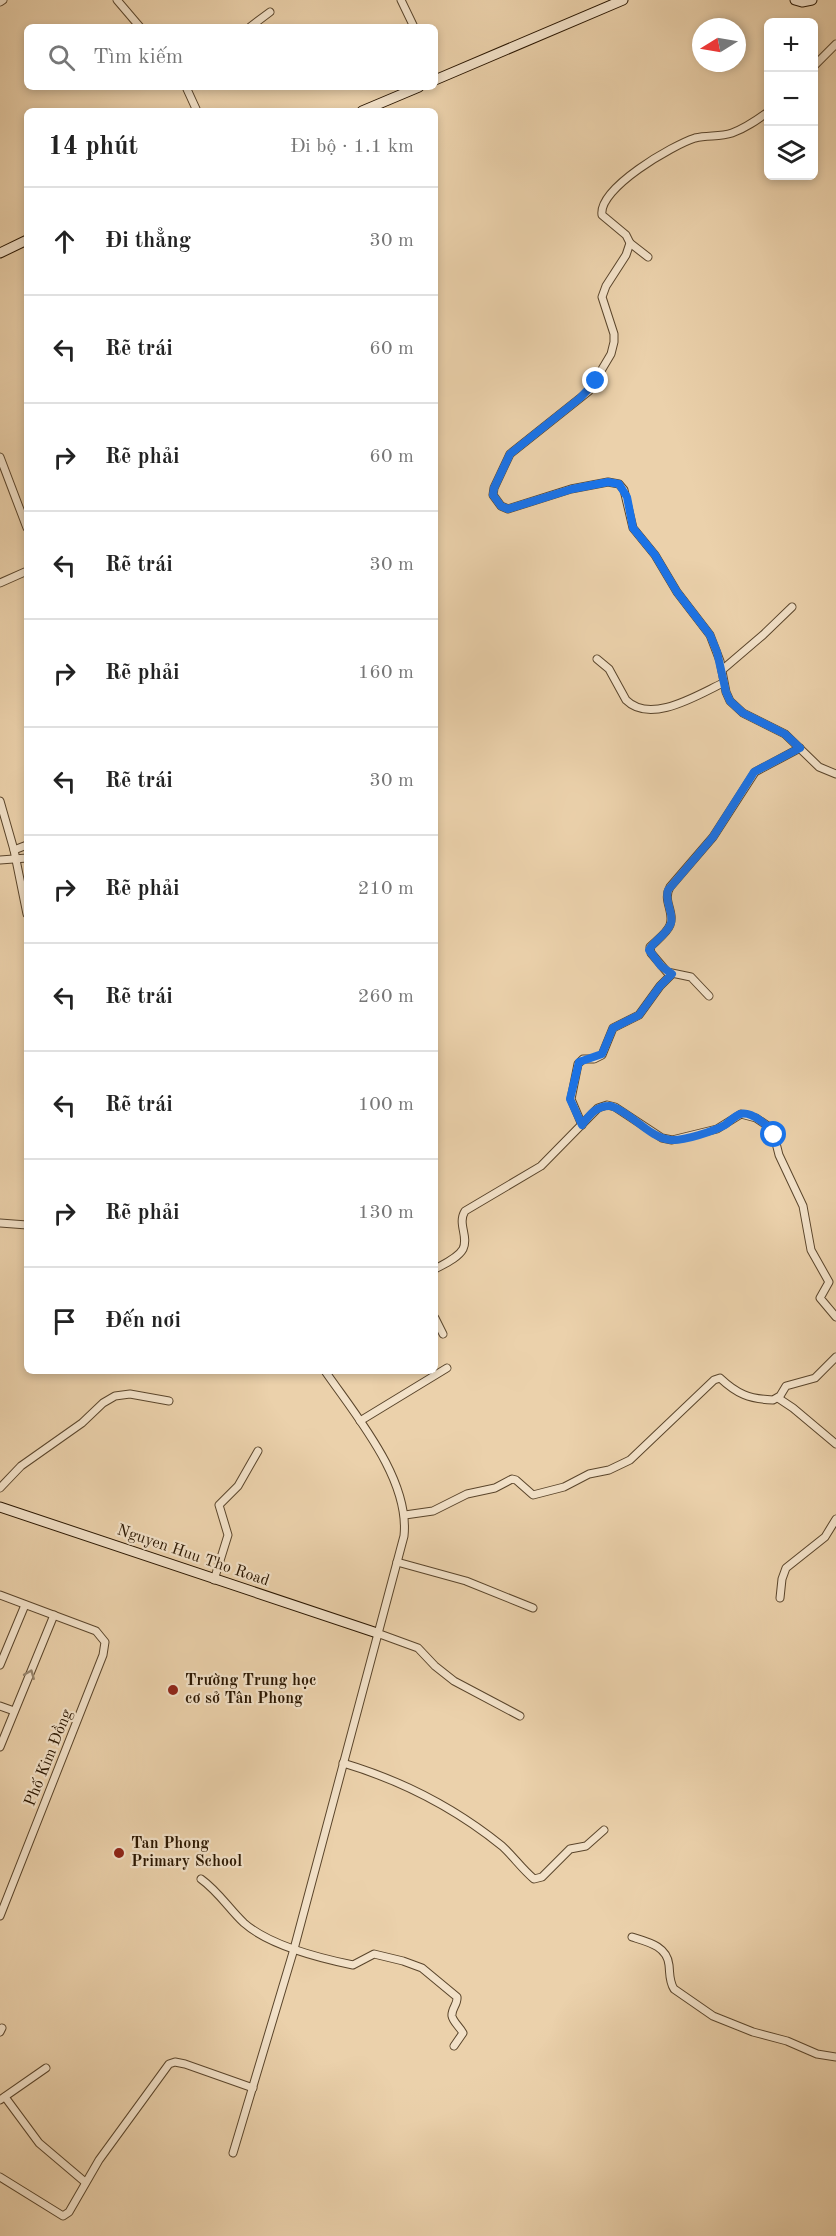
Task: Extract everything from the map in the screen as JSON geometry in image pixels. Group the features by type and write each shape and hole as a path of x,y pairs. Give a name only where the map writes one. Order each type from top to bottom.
{"street":[{"path":"117,0 137,24"},
{"path":"401,0 413,24"},
{"path":"438,79 623,0"},
{"path":"795,0 802,2 812,0"},
{"path":"254,24 270,12"},
{"path":"818,61 836,44"},
{"path":"187,90 196,108"},
{"path":"369,108 411,90"},
{"path":"648,258 630,243 626,235 603,217 601,212 606,200 621,182 635,171 684,143 697,138 722,136 736,132 764,114"},
{"path":"0,253 24,241"},
{"path":"630,243 626,255 606,286 602,297 614,334 614,347 611,354 589,391 510,454 493,495 501,506 508,509 572,489 608,482 619,484 627,497 633,528 655,555 677,592 704,625 717,652 723,682 735,708 785,734 819,767 836,774"},
{"path":"0,457 24,520"},
{"path":"0,583 24,572"},
{"path":"722,670 792,607"},
{"path":"597,659 609,669 626,700 641,708 676,705 723,682"},
{"path":"709,996 691,977 672,974 661,966 649,950 671,923 671,914 666,900 668,890 713,837 754,772 800,748"},
{"path":"0,801 14,850 24,900"},
{"path":"14,850 24,846"},
{"path":"0,860 24,858"},
{"path":"582,1125 570,1099 578,1064 583,1059 594,1059 602,1054 613,1028 639,1015 660,986 672,974"},
{"path":"438,1267 463,1248 461,1219 465,1211 541,1166 593,1111 607,1105 620,1110 662,1138 672,1140 717,1129 741,1114 756,1118 768,1126 774,1135 779,1155 803,1206 811,1250 829,1282 820,1298 836,1317"},
{"path":"0,1223 24,1225"},
{"path":"438,1324 443,1334"},
{"path":"405,1515 433,1511 467,1494 495,1488 512,1479 530,1493 537,1495 564,1487 589,1474 615,1468 645,1447 717,1378 743,1395 769,1400 778,1398 786,1386 815,1378 836,1357"},
{"path":"438,1373 447,1368"},
{"path":"233,2153 294,1949 404,1536 405,1515 392,1477 360,1421 327,1374"},
{"path":"360,1421 437,1374"},
{"path":"0,1488 21,1466 82,1423 103,1403 115,1396 130,1394 169,1401"},
{"path":"778,1398 836,1444"},
{"path":"214,1580 228,1535 219,1504 238,1486 258,1451"},
{"name":"Nguyen Huu Tho Road","path":"0,1507 377,1633"},
{"path":"780,1598 786,1568 818,1543 836,1520"},
{"path":"397,1562 466,1581 534,1608"},
{"path":"0,1595 54,1616 0,1748"},
{"path":"0,1665 25,1605"},
{"name":"Phố Kim Đồng","path":"0,1916 103,1654 105,1642 96,1631 54,1616"},
{"path":"377,1633 418,1648 454,1681 520,1716"},
{"path":"0,1706 14,1711"},
{"path":"343,1763 386,1777 444,1807 503,1848 534,1879 542,1877 570,1849 586,1846 604,1830"},
{"path":"201,1880 219,1893 251,1928 294,1949 353,1965 369,1955 381,1955 422,1968 457,1997 458,2001 452,2011 452,2016 463,2033 454,2046"},
{"path":"632,1937 654,1944 664,1951 668,1958 670,1982 674,1989 713,2016 818,2054 836,2056"},
{"path":"0,2177 63,2216 69,2212 85,2182 112,2142 169,2064 175,2062 185,2064 253,2088"},
{"path":"46,2068 3,2098 39,2143 85,2182"}],"place":[{"name":"Trường Trung học cơ sở Tân Phong","path":"173,1690"},
{"name":"Tan Phong Primary School","path":"119,1853"}],"route":[{"path":"596,381 589,391 510,454 494,488 494,499 501,506 513,509 572,489 608,482 622,486 627,497 633,528 655,555 677,592 710,635 720,661 730,701 743,713 785,734 800,748 754,772 726,820 704,850 668,890 666,900 671,914 671,923 649,950 661,966 672,974 650,998 639,1015 613,1028 606,1047 599,1057 583,1059 579,1062 570,1099 582,1125 593,1111 607,1105 620,1110 662,1138 672,1140 717,1129 738,1115 744,1114 749,1114 768,1126 774,1135"}]}
